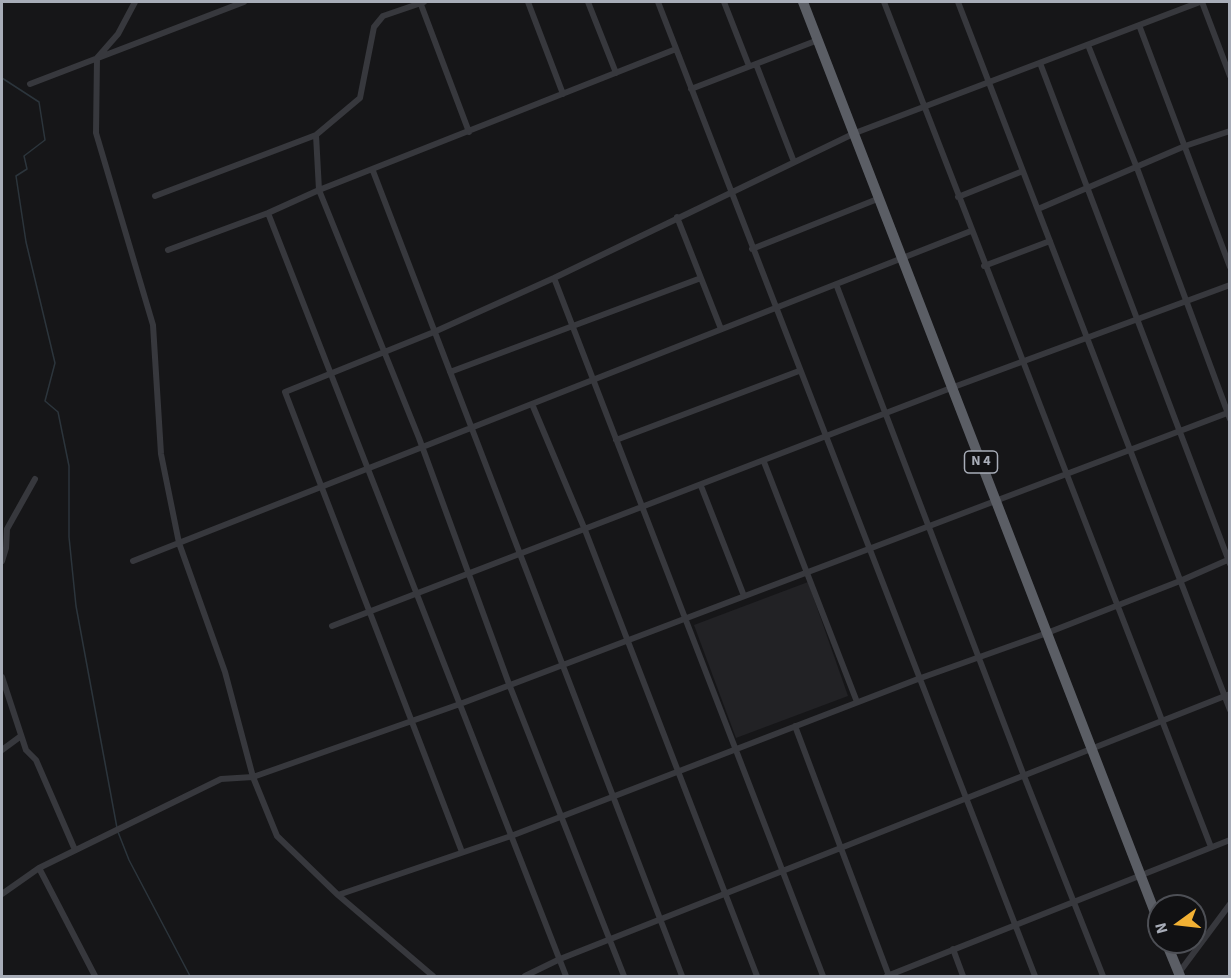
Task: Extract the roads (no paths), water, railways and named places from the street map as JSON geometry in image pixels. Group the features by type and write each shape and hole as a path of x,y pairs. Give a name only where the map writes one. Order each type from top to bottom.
{"highway":[{"name":"N 4","path":"803,2 1147,894"},
{"path":"1170,954 1178,975"}],"street":[{"path":"135,2 118,34 97,58 96,134 153,325 161,454 178,543 225,672 253,777 277,836 338,895 433,976"},
{"path":"30,84 244,2"},
{"path":"155,196 316,135 360,98 374,27 383,16 421,2 470,132"},
{"path":"528,2 563,94"},
{"path":"588,2 616,73"},
{"path":"658,2 825,439 1035,976"},
{"path":"724,2 794,162"},
{"path":"884,2 984,266 1211,847"},
{"path":"958,2 1180,582 1227,695 1230,710"},
{"path":"462,852 285,392 434,332 554,278 855,134 1201,2 1230,76"},
{"path":"1139,25 1230,267"},
{"path":"691,89 818,40"},
{"path":"2,894 39,868 221,779 253,777 459,704 1229,414 1137,168 1088,45"},
{"path":"168,250 268,213 319,190 373,171 676,49"},
{"path":"338,895 511,836 857,702 1047,633 1229,561 1040,63"},
{"path":"1038,209 1185,146 1230,131"},
{"path":"316,135 319,190 422,447 509,684 624,976"},
{"path":"373,171 682,976"},
{"path":"958,197 1023,171"},
{"path":"752,249 879,198"},
{"path":"268,213 566,976"},
{"path":"678,217 721,329"},
{"path":"133,561 971,231"},
{"path":"984,266 1050,241"},
{"path":"554,278 823,976"},
{"path":"450,372 701,278"},
{"path":"836,284 1024,776 1104,976"},
{"path":"332,626 886,416 951,388 1022,364 1230,285"},
{"path":"616,440 799,371"},
{"path":"532,404 585,530 757,976"},
{"path":"764,462 857,702"},
{"path":"2,561 6,548 7,529 35,479"},
{"path":"701,486 744,596"},
{"path":"2,678 26,750 36,760 75,850"},
{"path":"525,976 560,959 1227,695"},
{"path":"795,726 888,976 1075,901 1141,878 1230,840"},
{"path":"2,750 21,736"},
{"path":"39,868 95,976"},
{"path":"1178,975 1230,904"},
{"path":"953,949 963,976"}],"waterway":[{"path":"2,78 39,102 45,140 24,156 27,169 16,176 26,242 55,363 45,401 58,412 69,466 69,537 76,606 117,828"},
{"path":"118,832 129,860 190,976"}]}
